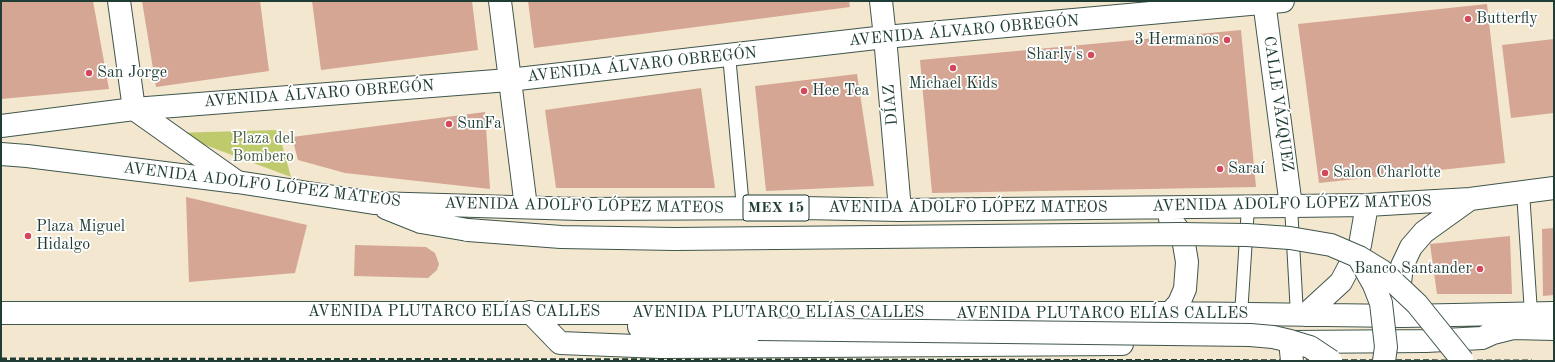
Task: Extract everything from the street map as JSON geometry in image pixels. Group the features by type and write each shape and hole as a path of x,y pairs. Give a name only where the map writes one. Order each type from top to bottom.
{"main road":[{"path":"119,1 134,109 237,182"},
{"path":"500,1 526,206"},
{"name":"DÍAZ","path":"881,1 900,210"},
{"name":"AVENIDA ÁLVARO OBREGÓN","path":"1,126 134,109 509,80 885,37 1270,2"},
{"name":"CALLE VÁZQUEZ","path":"1270,2 1291,206"},
{"name":"AVENIDA ADOLFO LÓPEZ MATEOS","path":"1,154 237,182 374,203 526,206 580,209 743,208 900,210 1367,205 1470,199 1554,188"},
{"path":"1,168 53,172 113,167"},
{"path":"1403,316 1399,291 1402,266 1411,247 1424,232 1470,199"},
{"path":"374,203 421,222 468,230 560,237 675,239 1247,235 1290,238 1331,245 1359,257 1382,271 1417,304 1463,361"},
{"path":"1301,315 1341,282 1360,245 1367,205"},
{"path":"1159,208 1177,228 1184,244 1187,262 1185,289 1179,302 1170,313"},
{"path":"1359,257 1374,284 1381,303 1386,347 1384,361"},
{"path":"530,312 560,343 660,347 1426,341 1482,338 1493,333 1514,328 1554,329"},
{"path":"530,312 553,321 575,324 628,327 1218,334 1273,337 1291,351 1310,348 1331,361"},
{"name":"AVENIDA PLUTARCO ELÍAS CALLES","path":"1,313 1170,313 1403,316 1554,313"}],"lane":[{"path":"729,55 743,208"},
{"path":"1523,192 1531,313"},
{"path":"1291,206 1301,315"},
{"path":"1241,315 1248,207"}],"green space":[{"name":"Plaza del Bombero","path":"278,130 291,177 173,133"}],"building":[{"path":"1,1 93,1 109,89 1,99"},
{"path":"142,1 260,1 269,71 156,87"},
{"path":"312,1 472,1 478,50 321,70"},
{"path":"528,1 849,1 850,7 534,48"},
{"path":"1487,4 1505,163 1319,183 1298,24"},
{"path":"1241,30 1256,187 932,193 920,60"},
{"path":"1554,39 1554,113 1511,118 1502,45"},
{"path":"857,74 874,186 766,191 755,86"},
{"path":"701,88 715,188 556,188 545,110"},
{"path":"485,112 490,189 345,173 298,160 292,137"},
{"path":"186,197 307,225 295,273 189,282"},
{"path":"1554,228 1554,295 1543,296 1542,229"},
{"path":"1510,236 1512,294 1437,294 1430,244"},
{"path":"355,245 426,247 435,253 439,264 437,270 428,278 354,276"}],"railway":[{"path":"1,359 1532,361"}],"place":[{"name":"Butterfly","path":"1468,19"},
{"name":"3 Hermanos","path":"1227,40"},
{"name":"Sharly's","path":"1091,55"},
{"name":"Michael Kids","path":"953,68"},
{"name":"San Jorge","path":"89,73"},
{"name":"Hee Tea","path":"804,91"},
{"name":"SunFa","path":"449,124"},
{"name":"Saraí","path":"1220,169"},
{"name":"Salon Charlotte","path":"1325,173"},
{"name":"Plaza Miguel Hidalgo","path":"28,236"},
{"name":"Banco Santander","path":"1480,269"}]}
